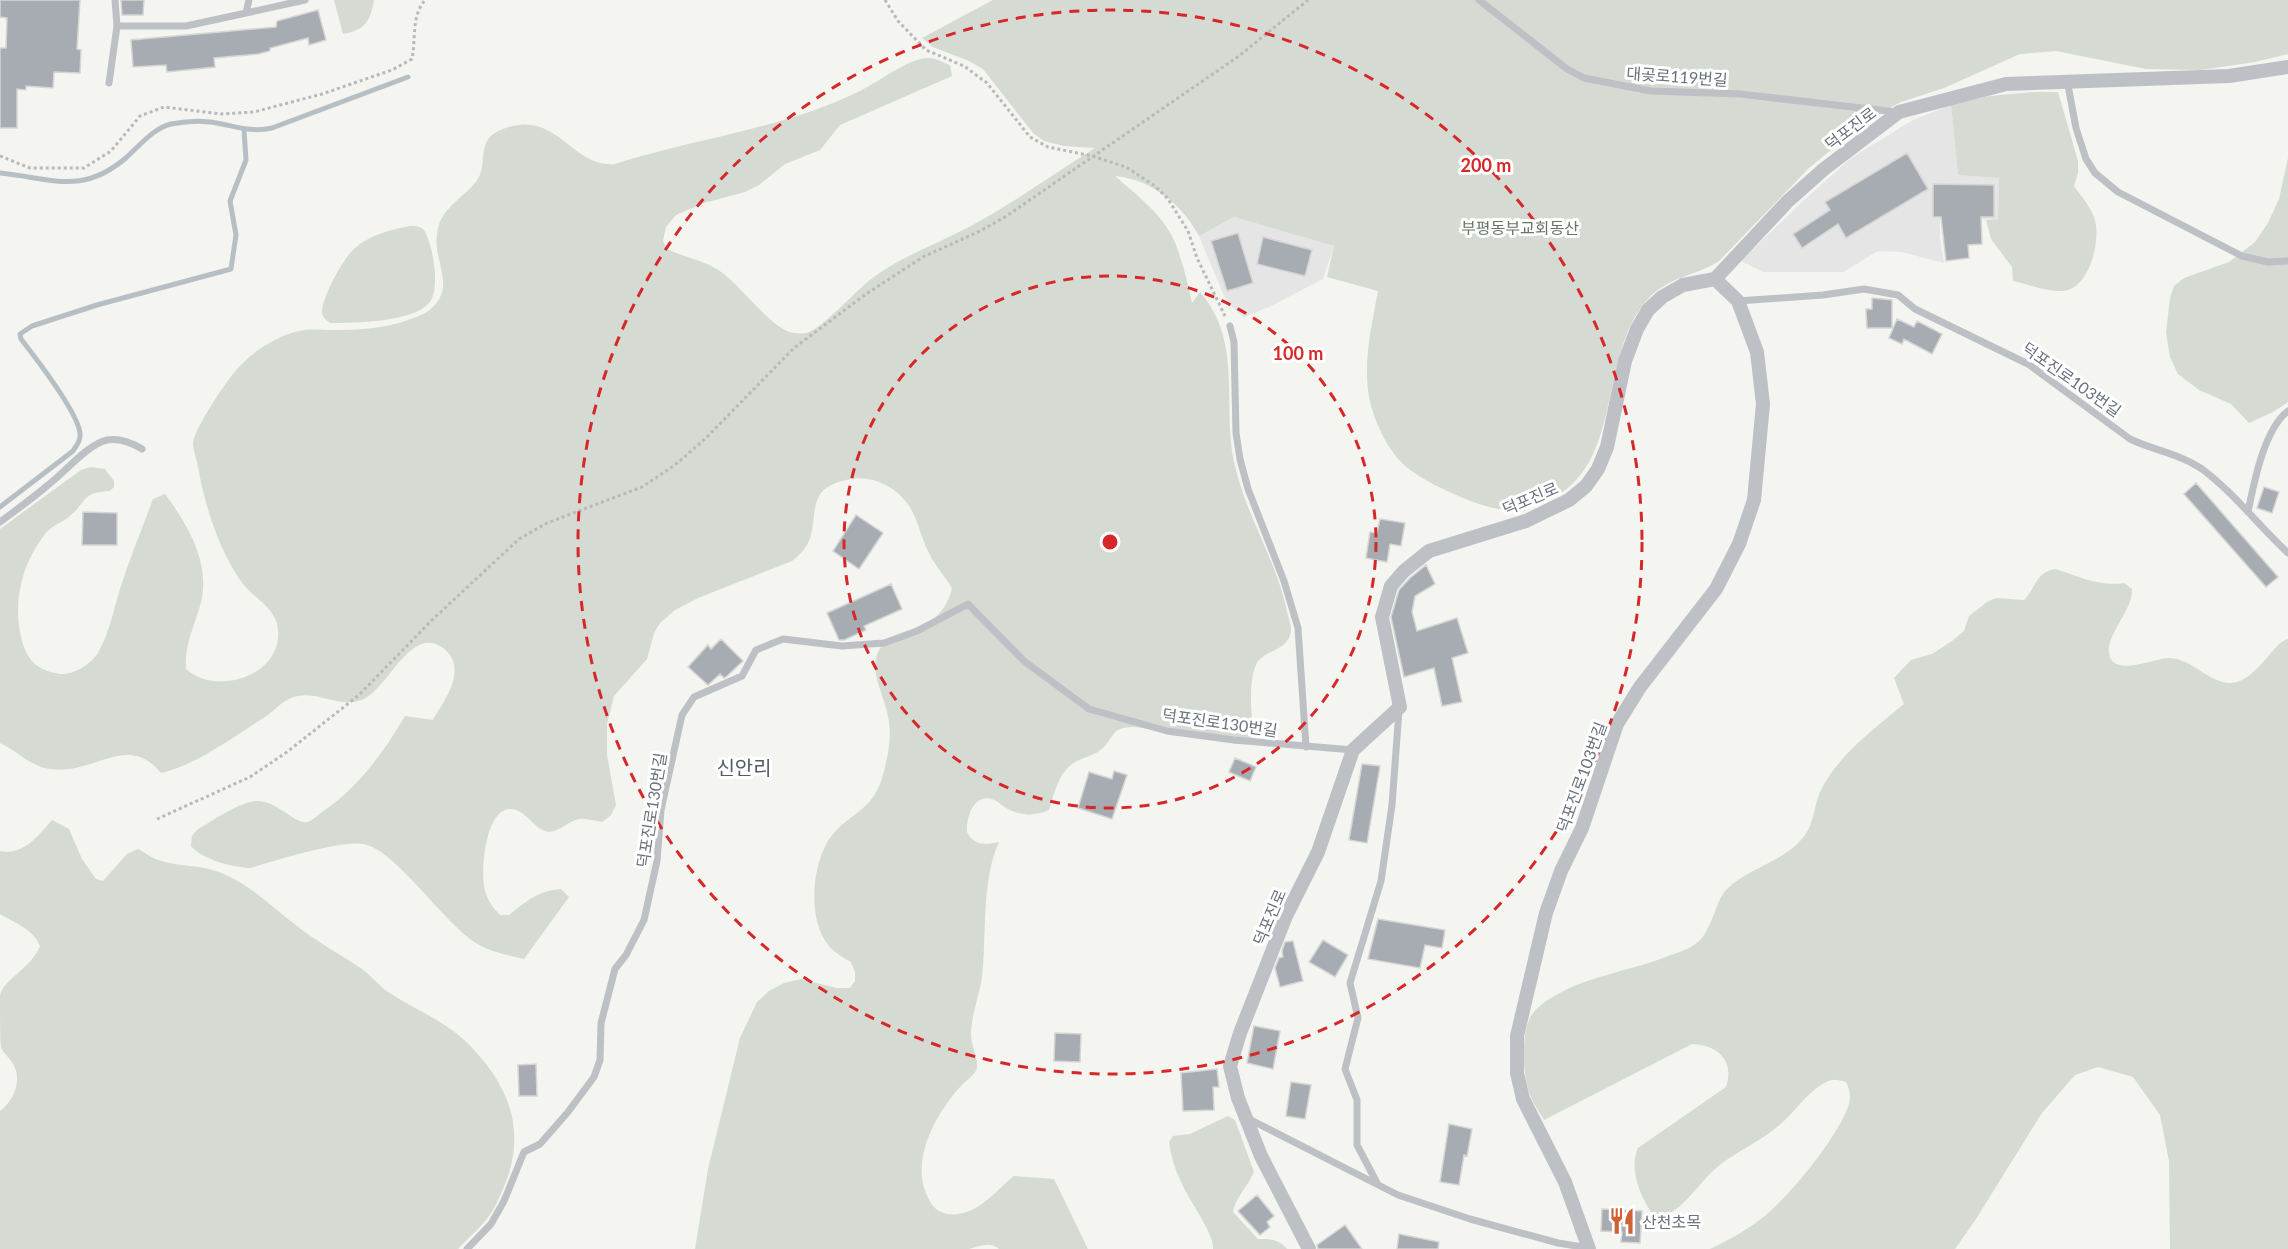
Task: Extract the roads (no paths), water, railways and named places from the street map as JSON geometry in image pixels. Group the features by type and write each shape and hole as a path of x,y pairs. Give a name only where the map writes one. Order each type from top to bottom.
{"street":[{"name":"덕포진로","path":"1309,1249 1261,1156 1238,1098 1230,1066 1240,1034 1286,916 1318,852 1353,750 1400,707 1382,617 1392,586 1404,571 1429,551 1526,521 1569,500 1586,486 1598,469 1607,447 1625,361 1637,329 1648,310 1662,297 1683,285 1714,279 1788,201 1824,169 1899,112 2006,84 2067,80 2229,76 2288,67"},
{"name":"덕포진로103번길","path":"1589,1248 1565,1182 1523,1099 1517,1073 1517,1036 1546,913 1561,871 1582,828 1617,724 1640,687 1716,589 1739,544 1754,500 1763,404 1757,352 1738,301 1714,279"}],"lane":[{"path":"109,83 117,27 116,0"},
{"path":"246,13 249,0"},
{"path":"117,27 186,26 305,0"},
{"name":"대곶로119번길","path":"1479,0 1567,69 1584,78 1606,84 1651,91 1740,94 1899,112"},
{"path":"2067,80 2076,128 2086,159 2095,173 2118,192 2242,256 2268,262 2288,261"},
{"name":"덕포진로103번길","path":"1738,301 1823,295 1864,289 1898,295 1915,309 2028,364 2130,439 2189,462 2214,480 2288,554"},
{"path":"1230,326 1234,342 1236,433 1240,459 1248,489 1284,581 1298,628 1306,747"},
{"path":"2248,512 2254,482 2268,439 2282,416 2288,411"},
{"path":"0,522 49,485 94,446 106,440 118,440 131,442 142,449"},
{"name":"덕포진로130번길","path":"467,1249 491,1224 504,1202 524,1152 540,1144 594,1077 600,1060 601,1023 615,969 626,955 644,920 657,861 661,810 682,715 694,697 742,676 756,650 783,639 842,646 884,643 917,631 968,604 1024,661 1089,709 1167,731 1234,740 1353,750"},
{"path":"1377,1183 1358,1145 1357,1100 1345,1069 1358,1018 1350,983 1381,881 1392,805 1400,707"},
{"path":"1247,1118 1398,1195 1470,1219 1558,1243 1589,1248"}],"waterway":[{"path":"0,173 51,180 81,181 111,169 153,133 171,124 203,121 247,129 272,128 408,77"},
{"path":"0,507 73,451 80,437 78,425 65,400 21,339 20,334 32,326 97,305 231,269 236,235 230,201 246,160 244,130"}],"place":[{"name":"산천초목","path":"1622,1221"}],"district":[{"name":"신안리","path":"744,767"}],"park label":[{"name":"부평동부교회동산","path":"1520,227"}]}
